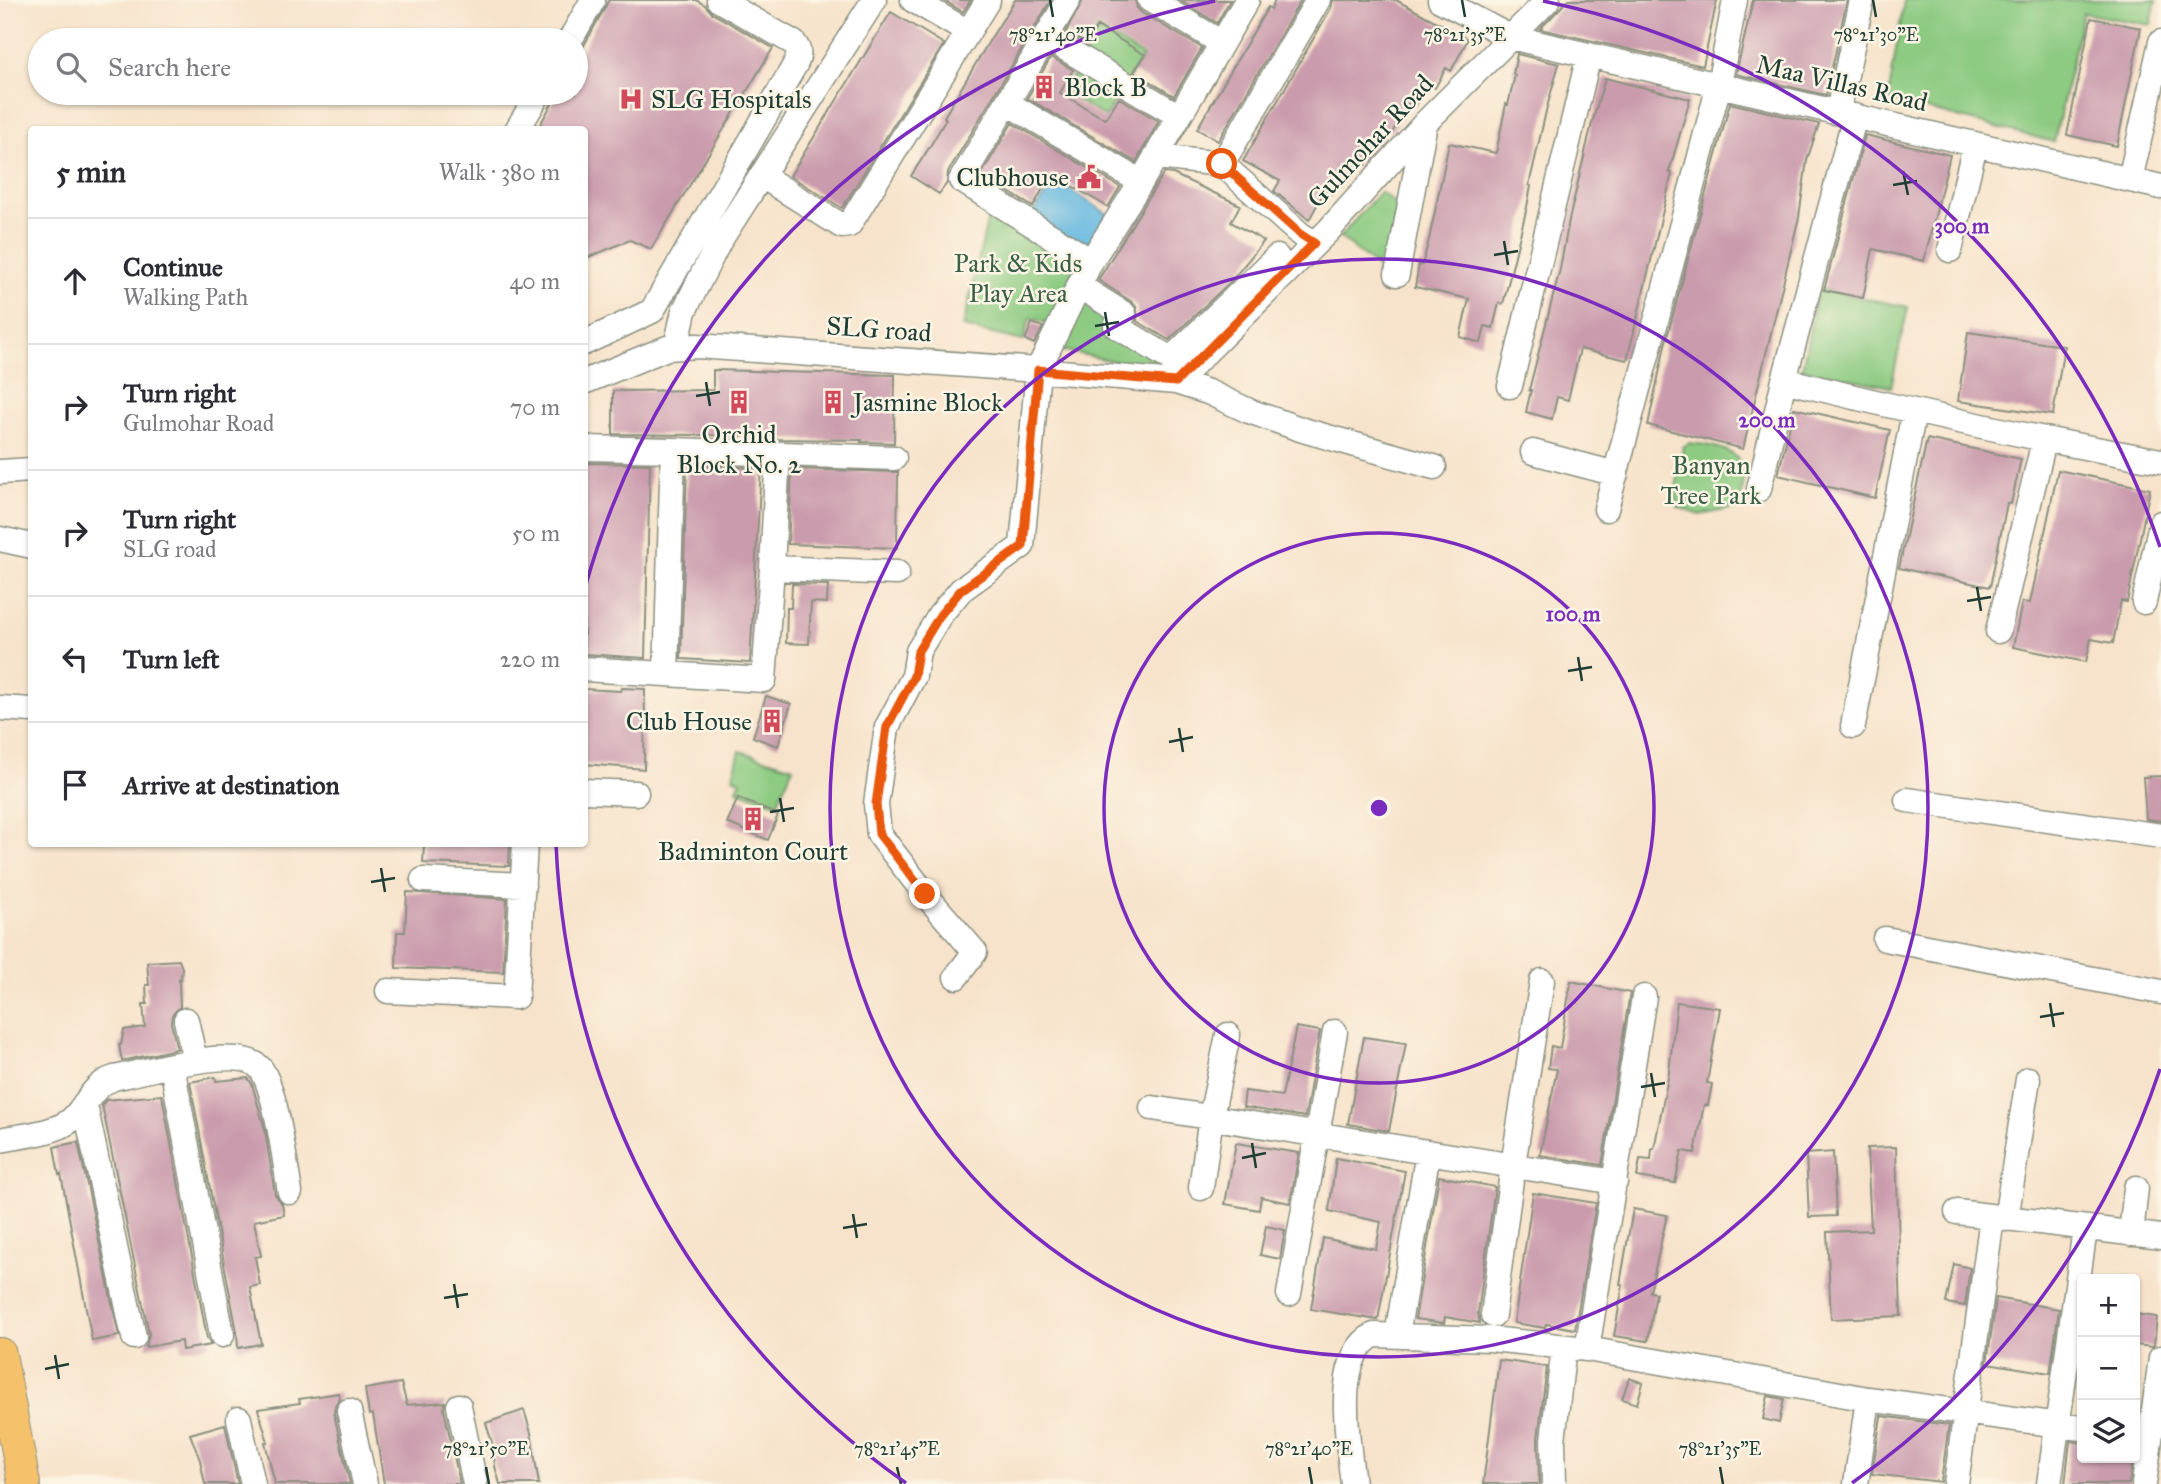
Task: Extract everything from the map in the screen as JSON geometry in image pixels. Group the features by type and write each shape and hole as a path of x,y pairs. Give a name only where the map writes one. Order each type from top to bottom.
{"main road":[{"path":"0,1354 6,1420 24,1484"}],"street":[{"path":"576,28 593,0"},
{"path":"588,340 652,311 796,63 799,55 798,47 794,43 719,0"},
{"path":"676,347 684,311 713,253 874,0"},
{"path":"913,0 968,32"},
{"path":"762,176 842,226 849,225 988,0"},
{"path":"1068,0 961,180 1091,261"},
{"path":"1150,0 1222,43"},
{"path":"957,976 975,952 925,894 879,834 876,804 887,727 914,676 918,651 940,615 961,590 1023,546 1038,370 1091,261 1156,157 1247,0"},
{"path":"1222,164 1318,0"},
{"name":"Maa Villas Road","path":"1440,0 1510,37 1589,55 1717,92 1847,114 2161,187"},
{"name":"Gulmohar Road","path":"1176,382 1307,239 1548,0"},
{"path":"1606,509 1717,92 1735,0"},
{"path":"1759,489 1847,114 1862,0"},
{"path":"1046,37 1180,116"},
{"path":"2130,180 2161,42"},
{"path":"1510,386 1589,55"},
{"path":"1007,103 1141,182"},
{"path":"519,126 532,105"},
{"path":"1397,274 1426,122"},
{"path":"1950,250 1975,145"},
{"path":"1079,286 1124,314 1116,326 1171,359 1307,239 1222,164 1156,157"},
{"name":"SLG road","path":"588,380 667,348 697,346 1176,382 1303,430 1434,467"},
{"path":"1784,380 2044,440 2161,461"},
{"path":"1853,726 1914,412"},
{"path":"1998,631 2044,440"},
{"path":"588,448 894,458"},
{"path":"666,674 673,450"},
{"path":"1533,452 1616,474"},
{"path":"588,669 764,680 778,454"},
{"path":"0,472 28,470"},
{"path":"2144,602 2161,523"},
{"path":"0,539 28,545"},
{"path":"772,568 897,573"},
{"path":"0,708 28,710"},
{"path":"588,791 636,793"},
{"path":"1907,800 2161,835"},
{"path":"388,991 516,997 525,847"},
{"path":"423,880 523,885"},
{"path":"1885,939 2161,992"},
{"path":"1493,1315 1542,981"},
{"path":"1554,1484 1553,1440 1615,1182 1644,997"},
{"path":"186,1020 184,1063 222,1335"},
{"path":"1289,1294 1335,1032"},
{"path":"1201,1188 1210,1117 1228,1035"},
{"path":"0,1140 56,1128 69,1122 85,1105 98,1085 105,1081 217,1057 247,1060 258,1065 270,1084 290,1192"},
{"path":"1956,1484 1999,1218 2028,1079"},
{"path":"85,1105 134,1338"},
{"path":"1152,1108 1615,1182"},
{"path":"1397,1335 1429,1152"},
{"path":"2130,1234 2136,1188"},
{"path":"1957,1212 2161,1237"},
{"path":"2049,1484 2085,1229"},
{"path":"1353,1484 1345,1393 1354,1353 1360,1344 1374,1335 1490,1339 1576,1348 1868,1399 2077,1426"},
{"path":"2144,1484 2161,1358"},
{"path":"1856,1484 1868,1399"},
{"path":"459,1406 475,1484"},
{"path":"349,1411 365,1484"},
{"path":"239,1419 253,1484"}],"green space":[{"path":"1904,0 2156,0 2151,25 2083,13 2054,142 1888,99"},
{"path":"1098,29 1143,56 1126,82 1083,56"},
{"path":"1081,62 1124,86 1105,117 1063,92"},
{"path":"1380,192 1399,206 1384,273 1340,237"},
{"name":"Park & Kids Play Area","path":"989,213 1078,261 1050,324 1030,318 1023,341 963,327"},
{"path":"1818,289 1908,307 1891,387 1802,369"},
{"path":"1084,292 1173,374 1057,349"},
{"name":"Banyan Tree Park","path":"1689,443 1726,450 1739,461 1744,479 1742,507 1700,515 1678,507 1675,494 1683,447"},
{"path":"740,751 793,767 777,804 737,790 741,781 733,777"}],"water":[{"path":"1054,180 1108,214 1085,250 1031,217"}],"building":[{"path":"609,0 696,0 712,13 773,48 651,249 630,240 588,257 588,126 539,126 551,105 588,105 588,38"},
{"path":"943,0 971,0 963,12"},
{"path":"1015,0 1051,0 948,172 947,183 939,194 911,176"},
{"path":"1083,0 1135,0 1142,13 1202,48 1174,96 1134,72 1145,55 1097,26 1087,44 1066,32"},
{"path":"1179,0 1230,0 1217,23"},
{"path":"1275,0 1301,0 1218,141 1197,129 1268,7 1271,9"},
{"path":"1333,0 1396,0 1468,39 1451,71 1446,68 1435,88 1428,84 1416,105 1409,102 1392,133 1385,130 1366,165 1353,158 1332,194 1325,190 1309,220 1274,191 1280,181 1243,161 1331,8"},
{"path":"1568,0 1717,0 1703,66 1540,29"},
{"path":"1753,0 1847,0 1826,95 1736,74"},
{"path":"891,12 944,44 842,208 790,176"},
{"path":"2091,18 2141,28 2117,146 2067,135"},
{"path":"1517,54 1559,64 1503,304 1499,303 1493,328 1485,326 1481,343 1460,337 1469,299 1415,287 1419,264 1422,265 1429,240 1449,143 1496,153 1515,75"},
{"path":"1051,57 1073,70 1060,93 1105,119 1119,98 1159,121 1136,162 1027,98"},
{"path":"1605,78 1690,99 1669,172 1672,173 1627,360 1580,349 1568,400 1557,397 1552,419 1526,412 1529,390"},
{"path":"1730,103 1819,124 1807,160 1799,217 1743,449 1648,425 1665,345"},
{"path":"1012,123 1120,187 1108,207 1051,174 1033,207 981,175"},
{"path":"1865,135 1950,155 1924,261 1873,249 1863,298 1824,290"},
{"path":"1164,173 1173,174 1240,205 1231,222 1264,241 1232,280 1169,340 1137,321 1137,308 1132,302 1098,280"},
{"path":"1032,323 1043,327 1034,344 1025,340"},
{"path":"1968,332 2064,346 2053,415 1958,401"},
{"path":"713,370 895,375 894,443 771,439 771,436 613,434 613,391 713,390"},
{"path":"1794,408 1890,430 1875,498 1778,475"},
{"path":"1927,439 2021,459 2011,504 2007,503 1990,587 1899,568"},
{"path":"588,463 650,464 645,658 588,654"},
{"path":"687,465 761,468 750,663 681,659"},
{"path":"792,469 898,472 897,548 788,544"},
{"path":"2058,470 2150,489 2127,602 2121,601 2113,643 2091,639 2086,662 2013,647 2022,602 2030,603"},
{"path":"792,584 828,585 827,603 811,602 809,644 786,643 787,608 791,608"},
{"path":"622,688 645,689 644,769 588,764 588,689 621,691"},
{"name":"Club House","path":"766,696 791,704 778,746 753,737"},
{"path":"2161,776 2161,821 2146,819 2143,777"},
{"name":"Badminton Court","path":"738,798 778,815 768,840 727,823"},
{"path":"424,847 510,847 509,866 423,863"},
{"path":"407,892 507,899 503,972 396,968 397,932 405,932"},
{"path":"179,960 182,968 179,979 180,1007 172,1015 171,1023 177,1049 122,1061 119,1045 124,1030 145,1027 143,1004 147,1004 146,985 149,985 147,962"},
{"path":"1571,981 1630,993 1602,1165 1540,1155 1557,1069 1548,1068 1551,1046 1560,1048"},
{"path":"1677,1002 1720,1008 1707,1083 1712,1084 1708,1105 1704,1105 1695,1153 1682,1151 1675,1183 1637,1177 1640,1159 1651,1160 1654,1149 1669,1072"},
{"path":"1296,1027 1320,1031 1305,1117 1243,1107 1245,1091 1282,1096"},
{"path":"1364,1037 1406,1043 1389,1131 1348,1124"},
{"path":"215,1077 216,1081 248,1078 252,1084 265,1130 275,1194 282,1204 284,1215 254,1221 261,1256 255,1257 260,1285 250,1287 261,1344 238,1348 190,1082"},
{"path":"162,1095 207,1338 211,1345 182,1350 181,1341 146,1347 149,1334 102,1105 106,1100"},
{"path":"78,1142 119,1336 92,1341 54,1147"},
{"path":"1236,1143 1299,1153 1290,1203 1261,1197 1259,1210 1225,1204"},
{"path":"1896,1147 1901,1316 1831,1319 1827,1232 1871,1230 1867,1148"},
{"path":"1833,1152 1836,1216 1809,1217 1806,1154"},
{"path":"1336,1158 1405,1171 1378,1320 1311,1309 1323,1238 1376,1249 1381,1222 1329,1211"},
{"path":"1439,1176 1495,1187 1478,1313 1480,1323 1445,1317 1444,1323 1415,1319"},
{"path":"1533,1193 1596,1203 1575,1329 1546,1324 1545,1328 1514,1323"},
{"path":"1633,1209 1667,1215 1650,1292 1656,1293 1648,1341 1614,1336"},
{"path":"1266,1226 1285,1230 1280,1259 1260,1255"},
{"path":"1954,1264 1970,1268 1965,1306 1946,1303"},
{"path":"1996,1298 2059,1309 2050,1373 1987,1363"},
{"path":"2140,1315 2157,1317 2152,1347 2140,1346"},
{"path":"1499,1360 1547,1367 1538,1438 1539,1484 1483,1484"},
{"path":"1629,1378 1643,1383 1637,1404 1622,1399"},
{"path":"401,1383 407,1405 445,1402 444,1409 460,1484 384,1484 373,1414 369,1415 365,1389"},
{"path":"339,1393 340,1399 334,1414 350,1484 275,1484 265,1442 268,1442 258,1409 300,1403 299,1399"},
{"path":"1768,1396 1784,1399 1779,1423 1763,1419"},
{"path":"524,1410 531,1433 539,1484 500,1484 486,1423"},
{"path":"1881,1416 1949,1425 1941,1482 1872,1474"},
{"path":"225,1424 238,1484 205,1484 200,1460 190,1434"},
{"path":"2070,1441 2077,1442 2077,1463 2132,1463 2129,1484 2065,1484"}],"place":[{"name":"Block B","path":"1044,87"},
{"name":"SLG Hospitals","path":"631,99"},
{"name":"Clubhouse","path":"1089,177"},
{"name":"Orchid Block No. 2","path":"739,402"},
{"name":"Jasmine Block","path":"833,402"},
{"name":"Club House","path":"772,721"},
{"name":"Badminton Court","path":"753,819"}],"route":[{"path":"925,894 879,834 876,804 887,727 914,676 918,651 940,615 961,590 1023,546 1038,370 1176,382 1314,243 1300,234 1222,164"}]}
